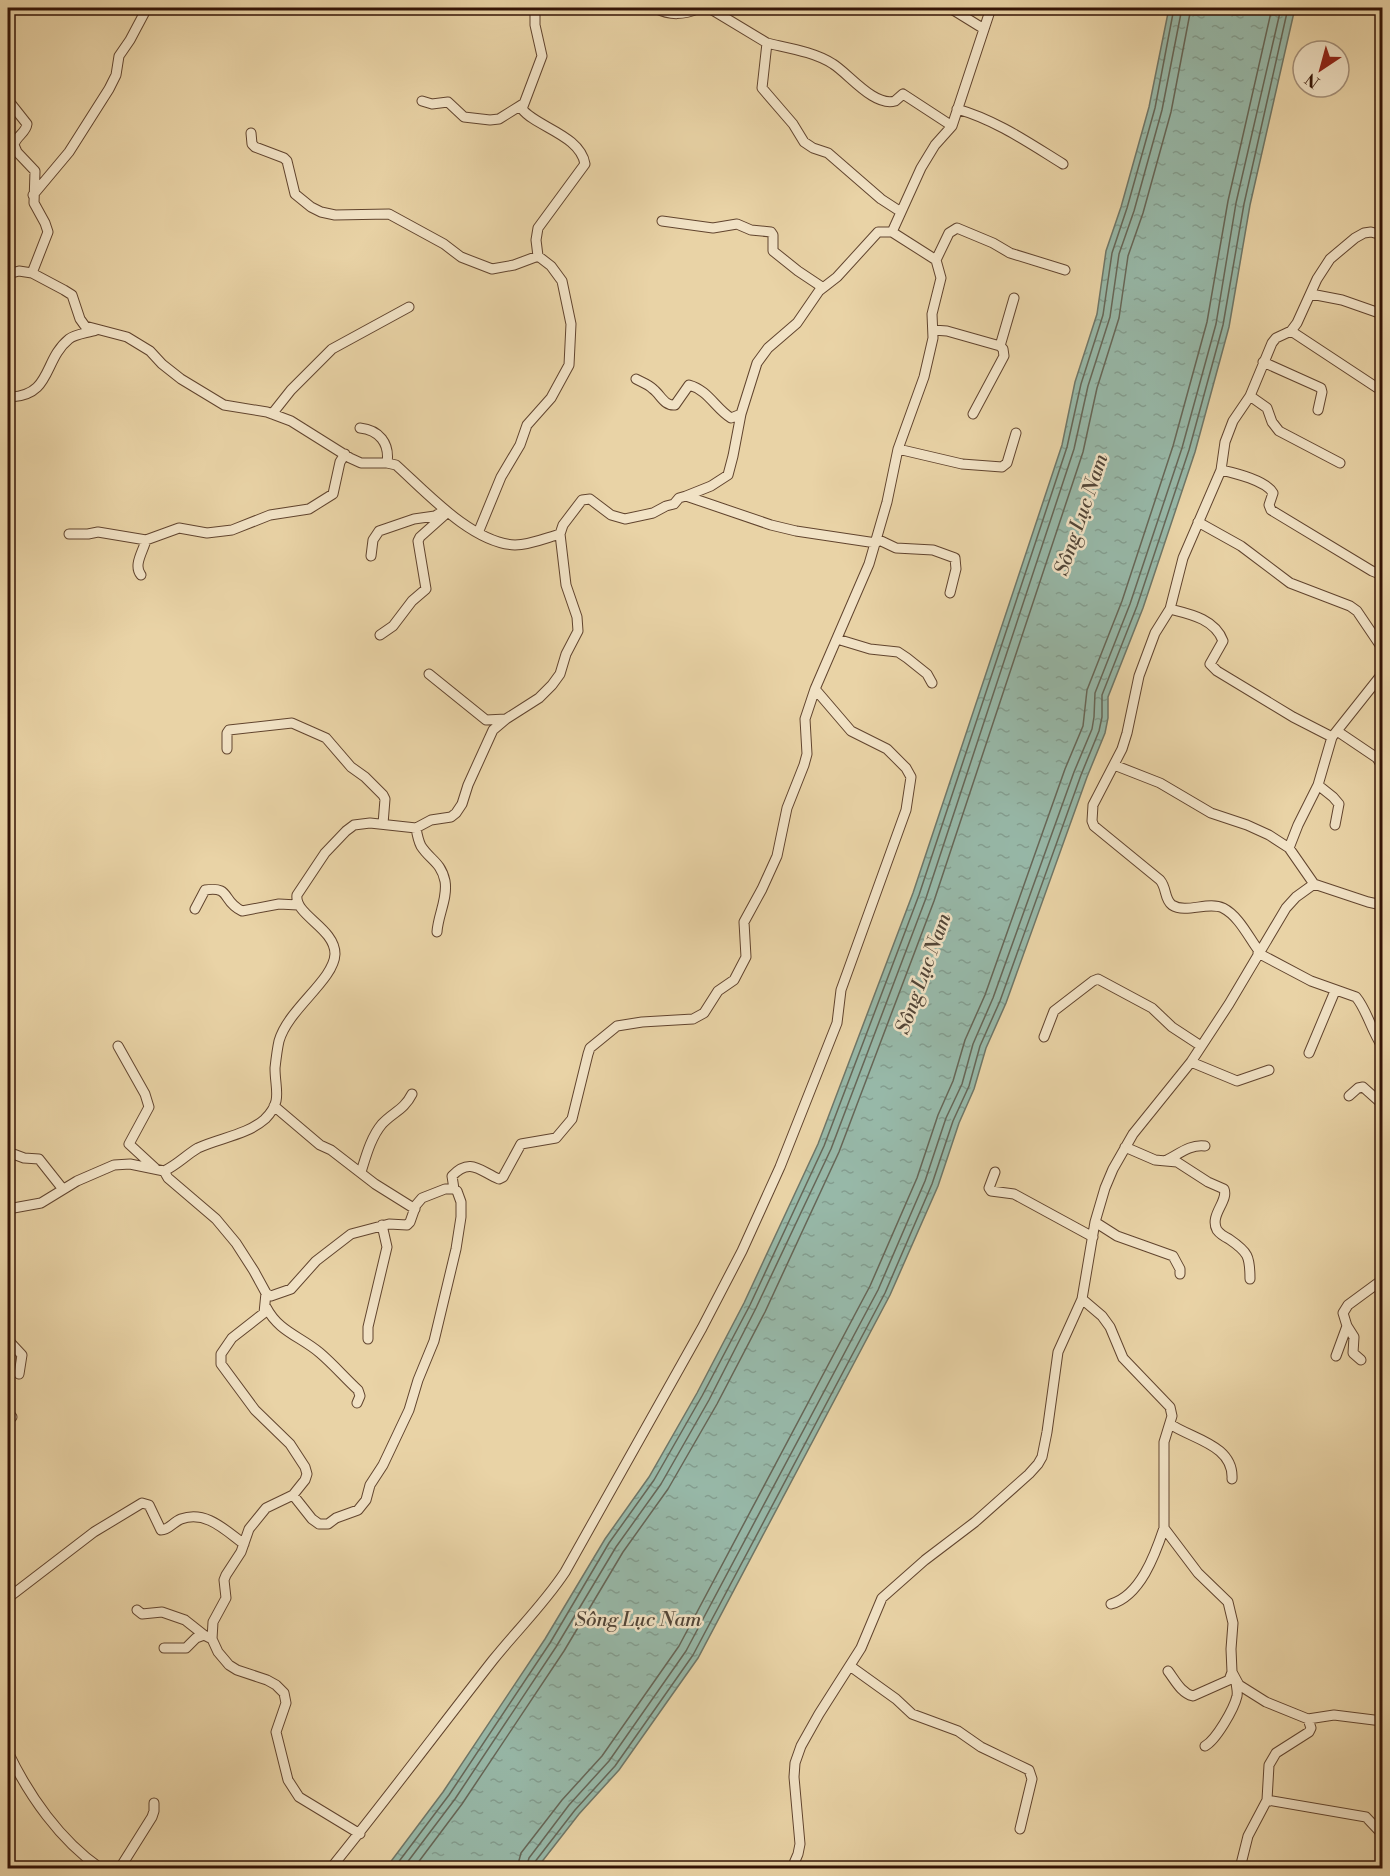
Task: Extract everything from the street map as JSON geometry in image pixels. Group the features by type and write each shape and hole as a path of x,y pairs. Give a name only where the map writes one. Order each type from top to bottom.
{"street":[{"path":"33,195 69,152 109,89 116,75 119,56 147,8"},
{"path":"478,533 501,477 520,445 527,425 551,398 569,365 571,324 562,281 551,266 538,256 536,240 538,228 585,164 583,156 572,143 557,131 524,112 523,104 542,56 535,25 535,8"},
{"path":"655,8 677,15 700,8"},
{"path":"709,8 767,43 825,59 835,64 858,85 885,102 895,101 903,94 952,126"},
{"path":"950,8 984,29"},
{"path":"892,232 921,168 935,145 952,126 992,8"},
{"path":"767,43 762,85 765,93 793,124 804,142 828,153 881,199 901,212"},
{"path":"8,100 27,124 27,128 14,145 17,152 35,171 34,203 48,232 32,273"},
{"path":"422,101 432,104 448,102 464,117 495,120 523,104"},
{"path":"957,110 975,114 999,125 1063,164"},
{"path":"251,133 252,144 255,147 287,160 295,194 321,212 335,215 389,214 444,244 461,257 492,269 514,265 538,256"},
{"path":"662,221 713,228 737,224 751,230 771,232 773,251 822,287"},
{"path":"293,1495 316,1523 323,1525 358,1510 366,1500 370,1485 383,1465 409,1410 434,1341 460,1224 461,1202 457,1191 453,1189 452,1176 463,1167 472,1166 499,1179 503,1177 521,1144 556,1138 572,1119 590,1048 617,1026 699,1017 718,991 734,980 746,957 744,922 777,856 787,808 807,754 805,719 815,689 863,580 876,541 898,449 924,376 933,338 934,301 941,278 936,260 949,233 957,228 1010,253 1065,270"},
{"path":"8,1209 41,1203 62,1188 114,1165 130,1164 159,1170 197,1149 255,1125 266,1117 278,1097 275,1069 283,1032 303,1001 326,976 335,956 333,944 323,929 298,904 297,895 325,853 346,831 359,824 416,828 431,820 451,817 459,809 493,730 539,698 560,674 566,654 578,630 577,617 566,585 560,534 573,510 586,498 611,514 625,519 653,513 711,486 728,475 741,414 757,363 768,348 797,323 822,287 837,277 878,232 892,232 936,260"},
{"path":"1383,234 1371,232 1355,238 1330,259 1317,279 1291,332 1276,338 1268,351 1250,396 1233,421 1223,453 1221,470 1183,558 1170,609 1150,644 1139,676 1127,733 1114,765 1093,805 1092,821 1094,826 1160,880 1171,904 1179,908 1215,906 1223,908 1233,916 1259,952 1311,981 1356,997 1361,1002 1372,1029 1383,1046"},
{"path":"8,274 19,271 32,273 71,294 82,323 96,330 127,337 150,351 181,379 224,405 272,414 291,421 361,463 396,465 446,511 491,540 516,545 528,544 560,534"},
{"path":"1311,294 1342,300 1383,314"},
{"path":"1000,346 1014,297"},
{"path":"272,414 291,390 332,349 409,306"},
{"path":"11,397 24,397 32,393 43,382 52,362 67,340 96,330"},
{"path":"933,330 954,332 1004,349 1004,356 973,414"},
{"path":"1291,332 1383,391"},
{"path":"1263,362 1321,388 1318,410"},
{"path":"636,379 655,390 667,404 672,406 689,385 710,398 721,412 731,418 741,414"},
{"path":"1250,396 1267,408 1272,422 1279,431 1340,463"},
{"path":"360,428 372,430 379,435 386,446 387,463"},
{"path":"898,449 962,465 1002,467 1007,464 1016,433"},
{"path":"69,534 98,532 146,540 178,528 207,533 232,530 270,515 309,509 333,494 340,462 345,454"},
{"path":"1221,470 1268,487 1273,494 1269,505 1271,510 1372,572 1383,575"},
{"path":"686,496 788,529 876,541 896,548 933,550 955,558 956,569 950,593"},
{"path":"371,556 374,540 379,531 446,511"},
{"path":"380,635 393,626 412,601 426,588 418,541 446,511"},
{"path":"1198,522 1241,546 1290,583 1350,606 1357,611 1383,648"},
{"path":"141,575 137,566 146,540"},
{"path":"1170,609 1194,615 1206,621 1217,631 1222,641 1210,664 1217,671 1293,717 1334,734 1377,758 1383,766"},
{"path":"837,639 870,649 898,652 927,674 932,683"},
{"path":"429,674 486,720 506,719"},
{"path":"1289,848 1318,785 1334,734 1383,674"},
{"path":"331,1869 495,1658 552,1592 592,1527 702,1328 742,1251 780,1167 837,1023 841,990 906,810 910,777 906,768 887,750 851,730 815,689"},
{"path":"227,749 229,730 292,723 315,731 332,743 351,767 383,795 385,799 383,824"},
{"path":"1114,765 1160,783 1211,813 1269,835 1289,848 1314,884 1368,902 1383,904"},
{"path":"1318,785 1339,804 1335,825"},
{"path":"416,828 422,846 439,864 445,882 437,932"},
{"path":"792,1869 800,1844 794,1777 797,1753 861,1648 882,1598 925,1560 975,1522 1038,1464 1042,1457 1047,1432 1058,1352 1082,1299 1095,1222 1105,1188 1125,1147 1191,1062 1229,1004 1286,908 1296,897 1314,884"},
{"path":"195,909 205,890 218,889 223,891 231,905 242,911 279,903 298,904"},
{"path":"1044,1037 1054,1011 1098,979 1152,1008 1172,1027 1201,1046"},
{"path":"1309,1053 1335,991"},
{"path":"118,1046 145,1094 149,1107 129,1144 224,1227 266,1293 266,1307 270,1315 290,1335 309,1344 322,1355 358,1390 360,1396 357,1403"},
{"path":"1191,1062 1237,1081 1269,1070"},
{"path":"1350,1096 1358,1088 1363,1087 1383,1104"},
{"path":"361,1172 369,1148 381,1126 407,1105 412,1094"},
{"path":"274,1106 314,1142 331,1150 415,1209"},
{"path":"1165,1162 1190,1147 1205,1146"},
{"path":"1125,1147 1155,1160 1177,1162 1226,1191 1215,1219 1217,1230 1247,1254 1250,1260 1250,1279"},
{"path":"8,1152 43,1162 62,1188"},
{"path":"995,1172 989,1188 991,1191 1014,1194 1093,1237"},
{"path":"266,1293 272,1296 291,1289 316,1261 351,1234 382,1225 407,1225 422,1198 453,1189"},
{"path":"1095,1222 1117,1236 1173,1256 1180,1269 1180,1274"},
{"path":"368,1339 368,1327 387,1247 382,1225"},
{"path":"1361,1360 1353,1353 1354,1337 1347,1326 1343,1312 1348,1305 1383,1280"},
{"path":"1082,1299 1102,1316 1115,1336 1117,1347 1123,1358 1170,1407 1172,1416 1164,1442 1164,1528 1153,1558 1141,1580 1122,1601 1111,1604"},
{"path":"208,1637 226,1598 224,1580 241,1552 249,1529 262,1512 293,1495 307,1474 290,1444 255,1410 221,1364 221,1354 227,1344 240,1331 260,1317 266,1307"},
{"path":"1336,1356 1347,1326"},
{"path":"8,1340 22,1354 19,1374"},
{"path":"1170,1424 1220,1451 1231,1467 1232,1479"},
{"path":"8,1598 94,1532 142,1503 149,1505 161,1530 166,1530 181,1519 193,1515 202,1516 244,1544"},
{"path":"1164,1528 1198,1574 1228,1602 1233,1623 1231,1649 1238,1693 1232,1709 1212,1742 1205,1746"},
{"path":"137,1610 142,1614 162,1612 184,1620 208,1637 229,1665 267,1680 284,1693 286,1703 276,1732 286,1774 299,1797 360,1834"},
{"path":"164,1648 186,1648 196,1638 208,1637"},
{"path":"850,1666 896,1699 912,1714 958,1731 981,1747 1029,1770 1032,1779 1020,1828"},
{"path":"1168,1671 1179,1687 1188,1695 1193,1696 1234,1676"},
{"path":"1234,1676 1245,1689 1266,1702 1308,1719 1334,1715 1383,1721"},
{"path":"1240,1869 1248,1836 1267,1800 1269,1765 1272,1758 1309,1732 1311,1728 1308,1719"},
{"path":"8,1752 16,1770 39,1806 75,1847 100,1869"},
{"path":"1267,1800 1366,1817 1383,1834"},
{"path":"120,1869 152,1817 153,1803"}],"water":[{"name":"Sông Lục Nam","path":"1169,8 1295,8 1250,205 1229,327 1195,452 1143,608 1108,697 1105,733 1006,1003 986,1048 974,1089 959,1123 938,1186 890,1295 698,1658 619,1770 579,1814 537,1868 386,1868 443,1792 545,1639 605,1539 649,1477 697,1393 744,1303 818,1144 913,893 1062,445 1075,382 1097,314 1106,251 1149,107"}]}
